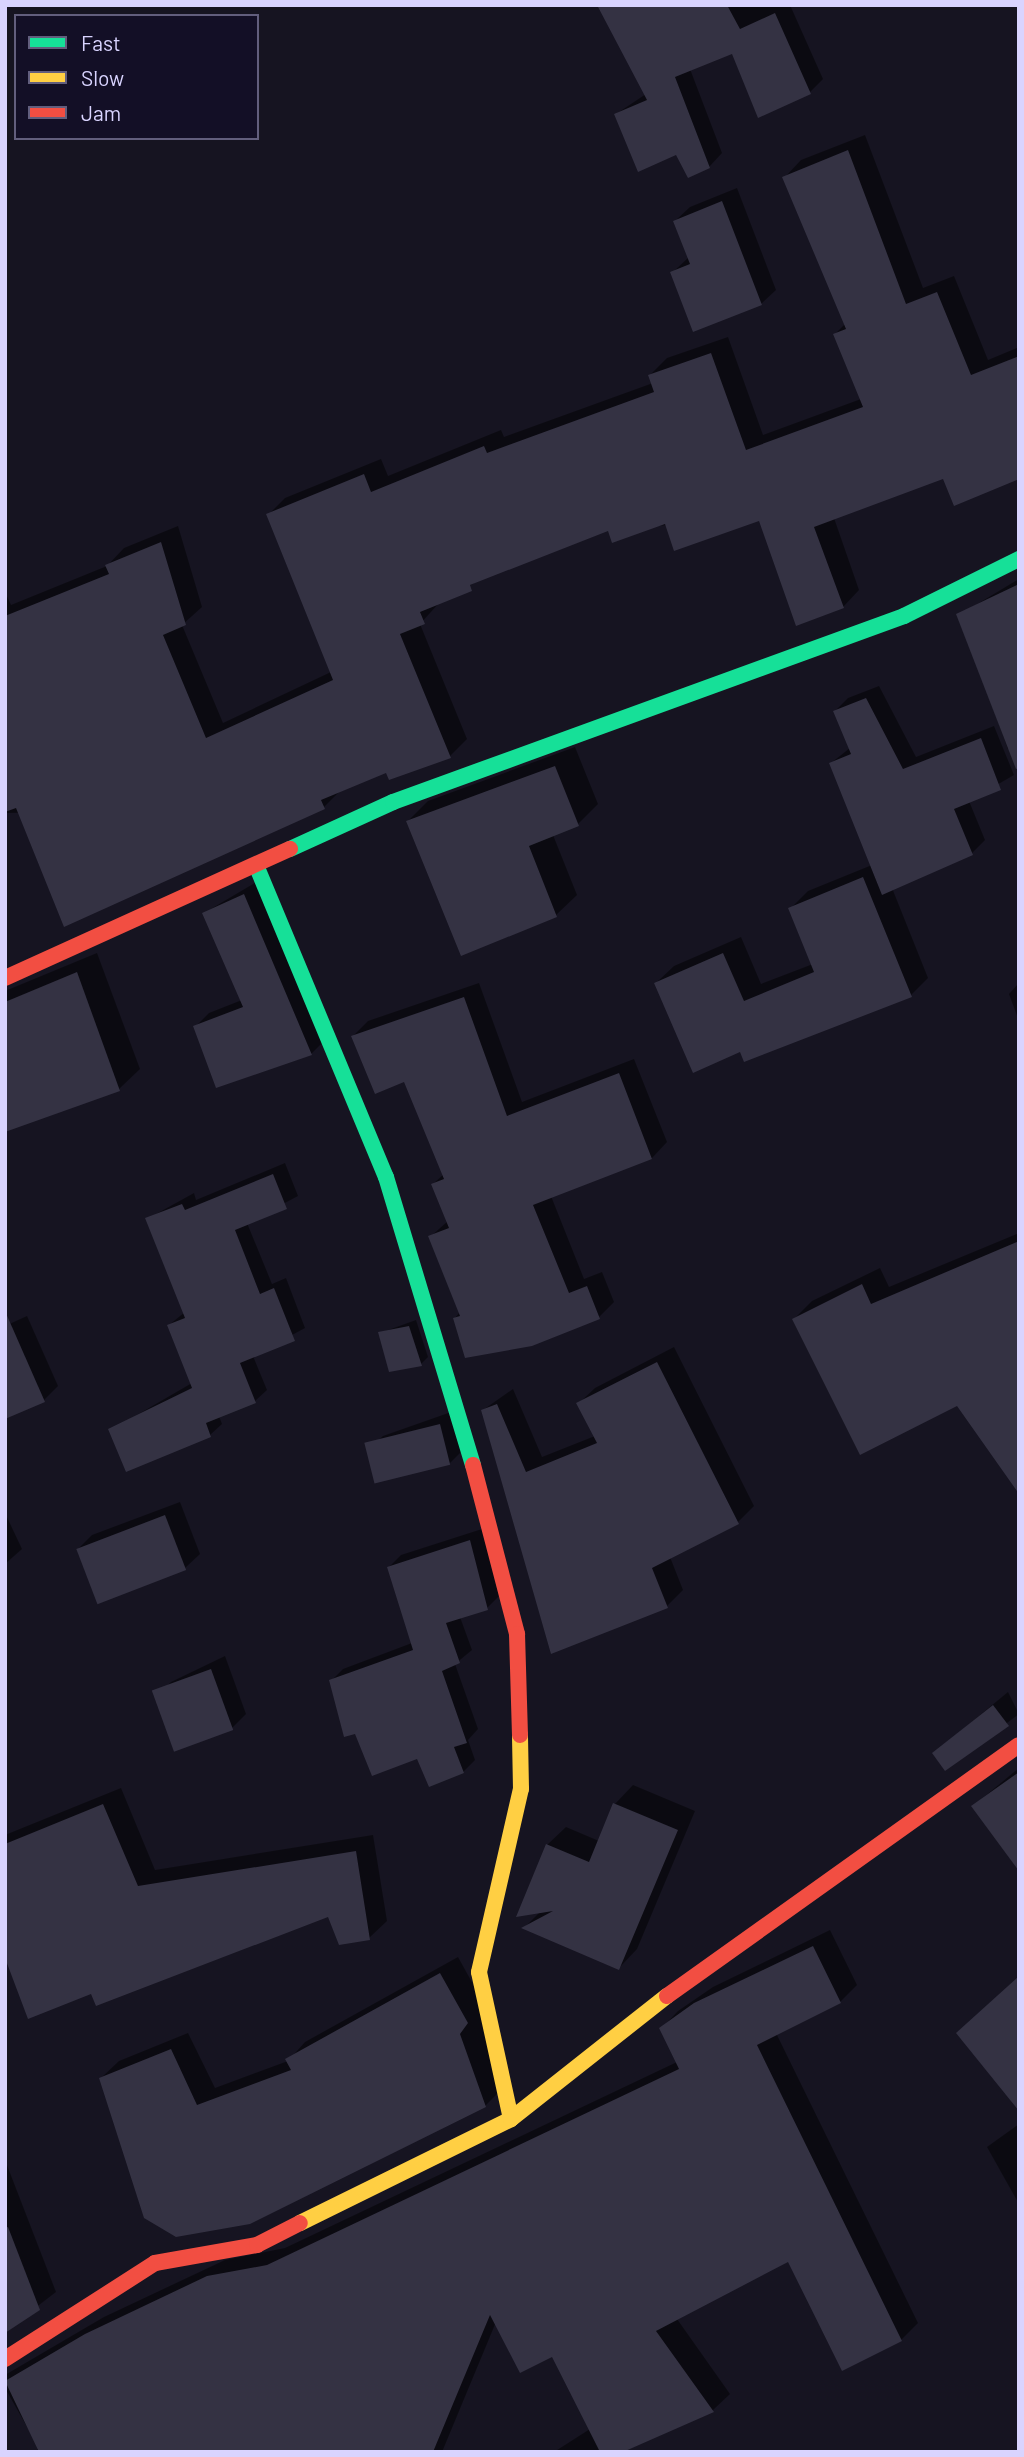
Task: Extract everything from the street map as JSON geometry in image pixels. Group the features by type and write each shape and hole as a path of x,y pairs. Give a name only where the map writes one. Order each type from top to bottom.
{"street":[{"path":"5,978 393,802 597,723 904,616 1019,559"},
{"path":"256,865 386,1177 459,1412 517,1634 521,1789 479,1972 511,2119"},
{"path":"5,2359 155,2263 257,2245 511,2119 633,2020 1019,1745"}],"building":[{"path":"597,5 727,5 740,29 775,13 811,94 758,118 732,54 675,77 710,168 688,178 676,155 638,172 614,114 647,100"},
{"path":"848,150 906,304 937,292 971,375 1019,356 1019,479 954,506 943,479 814,527 844,608 796,626 759,521 674,551 665,524 612,543 608,531 470,585 472,591 420,612 425,624 400,634 451,758 389,780 386,773 321,800 325,809 64,927 16,808 5,812 5,616 109,574 105,565 161,542 186,625 163,635 206,738 333,680 266,514 364,474 371,492 484,446 487,453 654,392 648,375 711,353 746,450 863,407 833,334 846,329 782,177"},
{"path":"722,201 762,305 693,332 670,272 690,264 673,221"},
{"path":"1019,584 1019,768 1016,769 956,614"},
{"path":"866,698 903,769 981,738 1001,790 954,809 973,855 882,895 829,763 851,754 833,711"},
{"path":"555,766 579,826 529,846 557,917 461,956 406,821"},
{"path":"863,877 912,997 744,1062 740,1052 693,1073 654,983 723,953 744,1001 814,972 788,908"},
{"path":"244,894 312,1055 216,1088 193,1026 243,1007 202,913"},
{"path":"77,972 120,1091 5,1132 5,1002"},
{"path":"464,997 507,1116 619,1073 652,1159 533,1205 569,1293 587,1286 600,1319 532,1346 465,1358 453,1318 460,1316 428,1236 449,1228 431,1184 444,1179 404,1082 375,1094 351,1036"},
{"path":"273,1174 287,1209 235,1230 260,1294 274,1288 295,1341 240,1363 256,1403 206,1423 211,1437 126,1472 108,1429 192,1388 167,1325 185,1318 145,1218 182,1204 185,1210"},
{"path":"1019,1241 1019,1494 957,1406 860,1455 792,1319 862,1284 871,1304"},
{"path":"5,1311 45,1402 5,1419"},
{"path":"409,1326 422,1366 389,1372 378,1332"},
{"path":"657,1362 739,1524 652,1568 668,1608 551,1654 481,1410 497,1404 526,1472 597,1443 576,1403"},
{"path":"440,1424 450,1465 374,1484 364,1443"},
{"path":"165,1515 186,1570 97,1604 76,1549"},
{"path":"470,1540 488,1610 446,1623 460,1663 442,1671 467,1743 454,1747 464,1773 429,1787 417,1759 372,1776 355,1734 344,1737 329,1680 413,1650 387,1567"},
{"path":"211,1669 233,1730 174,1752 152,1691"},
{"path":"993,1705 1009,1726 945,1771 932,1753"},
{"path":"1019,1772 1019,1871 971,1806"},
{"path":"613,1803 678,1830 619,1970 521,1928 553,1911 516,1917 546,1844 589,1862"},
{"path":"103,1804 138,1886 356,1851 370,1940 339,1945 328,1917 96,2006 91,1994 28,2019 5,1958 5,1844"},
{"path":"813,1946 841,2003 757,2045 902,2341 842,2371 788,2262 656,2331 714,2412 623,2452 600,2452 552,2357 520,2373 490,2315 433,2452 39,2452 5,2381 85,2334 207,2276 267,2265 679,2069 659,2028 694,2003"},
{"path":"440,1973 468,2023 460,2034 486,2107 250,2224 176,2237 144,2218 99,2078 171,2049 197,2105 291,2070 285,2059"},
{"path":"1019,1976 1019,2111 956,2033"},
{"path":"8,2227 40,2310 5,2333 5,2228"}],"traffic: fast":[{"path":"290,849 393,802 904,616 1019,559"},
{"path":"256,865 386,1177 473,1465"}],"traffic: slow":[{"path":"511,2119 479,1972 521,1789 520,1735"},
{"path":"300,2223 511,2119 667,1996"}],"traffic: jam":[{"path":"5,978 290,849"},
{"path":"473,1465 517,1634 520,1735"},
{"path":"667,1996 1019,1745"},
{"path":"5,2359 155,2263 257,2245 300,2223"}]}
